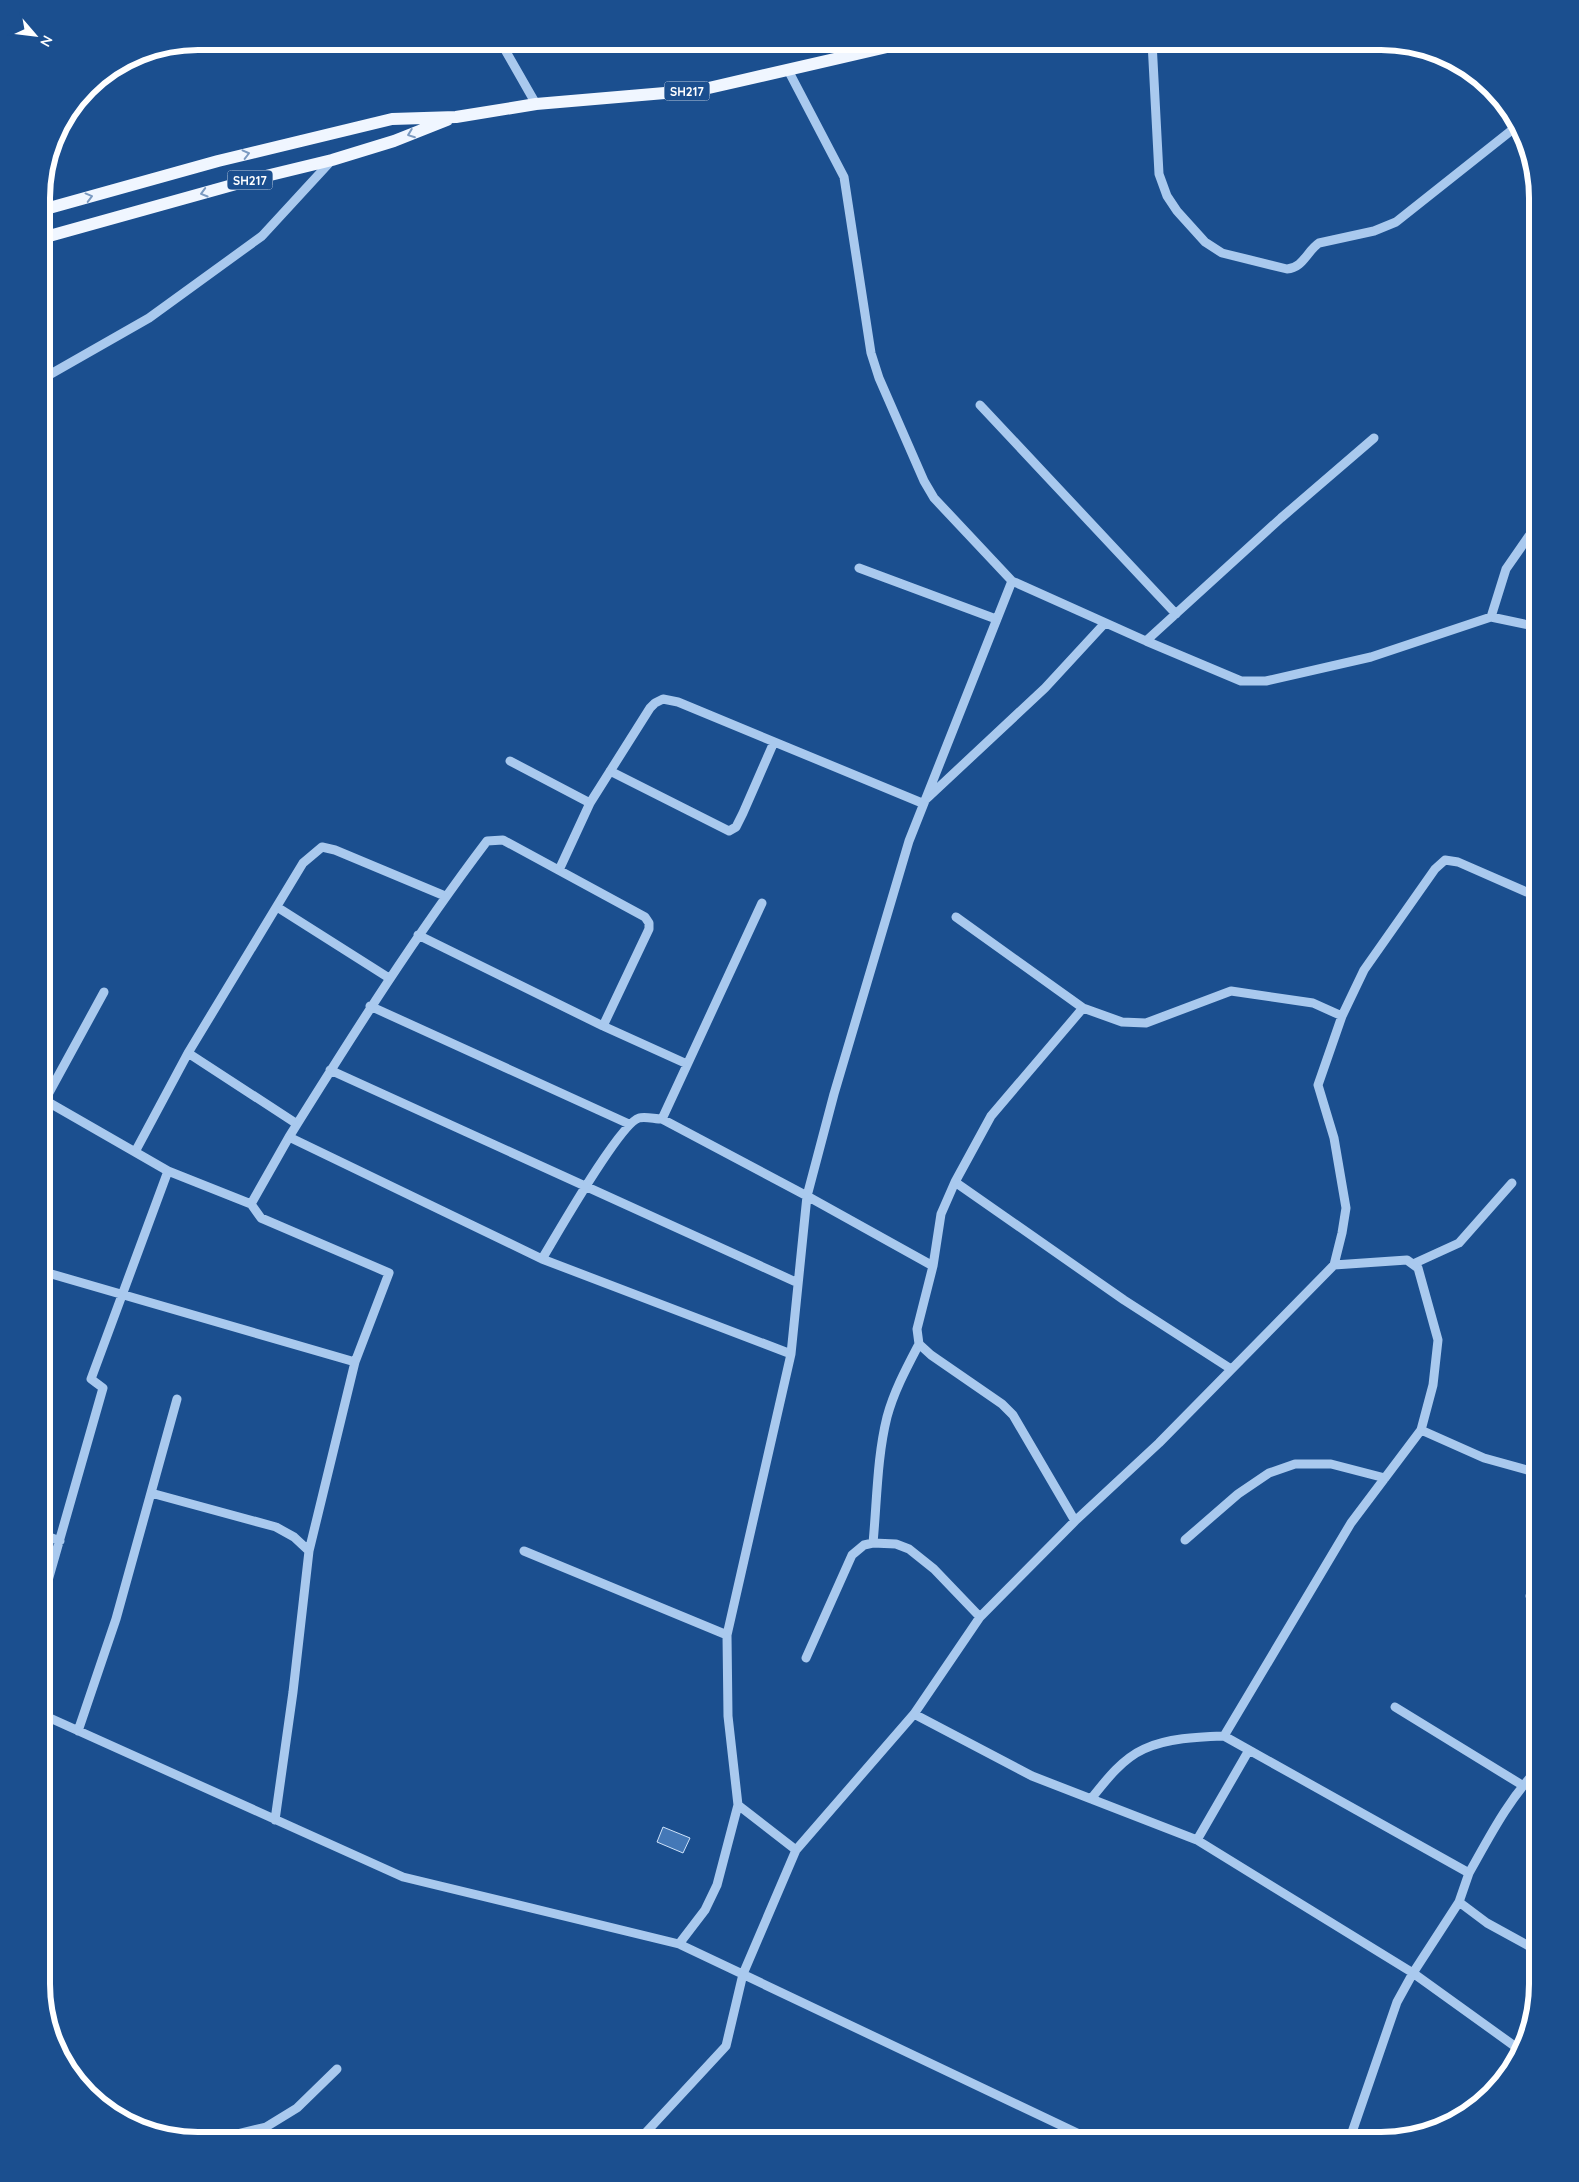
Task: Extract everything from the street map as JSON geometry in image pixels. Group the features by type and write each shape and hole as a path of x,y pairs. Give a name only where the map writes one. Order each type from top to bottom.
{"main road":[{"name":"SH217","path":"50,208 218,161 392,119 456,117 536,104 700,90 877,50"},
{"name":"SH217","path":"50,236 254,179 332,160 394,141 456,117"}],"street":[{"path":"505,50 536,104"},
{"path":"1152,50 1159,174 1167,196 1177,212 1205,242 1222,253 1287,269 1294,269 1312,247 1319,243 1374,231 1396,222 1513,131"},
{"path":"788,70 844,177 871,353 879,378 916,464 934,498 1012,580 1105,623 1241,681 1266,681 1371,657 1491,617 1529,624"},
{"path":"50,374 149,318 262,236 332,160"},
{"path":"980,405 1176,614"},
{"path":"1146,641 1281,518 1374,438"},
{"path":"1491,617 1506,569 1529,536"},
{"path":"859,568 996,619"},
{"path":"679,1944 705,1910 717,1885 738,1805 728,1716 727,1635 791,1354 807,1196 853,1029 909,841 922,803 1012,580"},
{"path":"922,803 1045,688 1105,623"},
{"path":"559,870 590,803 650,708 663,699 678,702 922,803"},
{"path":"610,771 729,830 736,827 774,742"},
{"path":"510,761 590,803"},
{"path":"251,1204 289,1137 370,1006 445,896 487,841 503,840 645,917 649,923 649,929 603,1026"},
{"path":"136,1152 188,1053 303,863 322,847 335,850 445,896"},
{"path":"645,2132 726,2046 743,1974 796,1850 914,1714 980,1618 1075,1521 1159,1443 1334,1265 1346,1208 1334,1138 1318,1085 1342,1016 1364,970 1435,869 1445,860 1458,862 1529,893"},
{"path":"662,1119 762,903"},
{"path":"277,907 389,978"},
{"path":"956,917 1083,1008 1122,1022 1146,1023 1232,991 1313,1003 1342,1016"},
{"path":"418,935 603,1026 687,1064"},
{"path":"50,1087 104,992"},
{"path":"370,1006 630,1124"},
{"path":"874,1543 882,1449 887,1418 897,1388 919,1344 917,1329 933,1266 941,1214 955,1182 992,1116 1083,1008"},
{"path":"188,1053 297,1124"},
{"path":"330,1070 798,1283"},
{"path":"50,1103 168,1171 251,1204 261,1218 389,1273 355,1362 309,1550 293,1692 275,1820"},
{"path":"542,1259 609,1151 630,1124 639,1118 662,1119 933,1266"},
{"path":"289,1137 542,1259 791,1354"},
{"path":"50,1575 102,1388 91,1379 168,1171"},
{"path":"955,1182 1124,1300 1231,1369"},
{"path":"1413,1264 1458,1243 1512,1183"},
{"path":"1224,1736 1351,1522 1421,1430 1434,1385 1438,1340 1418,1268 1407,1260 1334,1265"},
{"path":"50,1274 355,1362"},
{"path":"919,1344 930,1355 1002,1404 1013,1416 1075,1521"},
{"path":"78,1731 116,1619 177,1399"},
{"path":"1421,1430 1484,1458 1529,1470"},
{"path":"1186,1540 1238,1494 1269,1472 1296,1464 1331,1464 1385,1478"},
{"path":"151,1493 276,1527 294,1537 309,1550"},
{"path":"50,1537 60,1541"},
{"path":"806,1658 852,1555 864,1545 874,1543 896,1544 909,1549 934,1569 980,1618"},
{"path":"524,1551 727,1635"},
{"path":"1394,1707 1522,1785"},
{"path":"914,1714 1032,1776 1197,1840 1413,1973 1515,2046"},
{"path":"50,1718 403,1878 679,1944 1075,2132"},
{"path":"1090,1799 1114,1770 1144,1749 1177,1740 1224,1736 1469,1873"},
{"path":"1197,1840 1249,1750"},
{"path":"1352,2132 1397,2002 1413,1973 1459,1902 1469,1873 1503,1811 1529,1778"},
{"path":"738,1805 796,1850"},
{"path":"1459,1902 1486,1923 1529,1947"},
{"path":"245,2132 266,2127 297,2108 337,2069"}],"building":[{"path":"663,1827 690,1838 683,1853 657,1842"}]}
